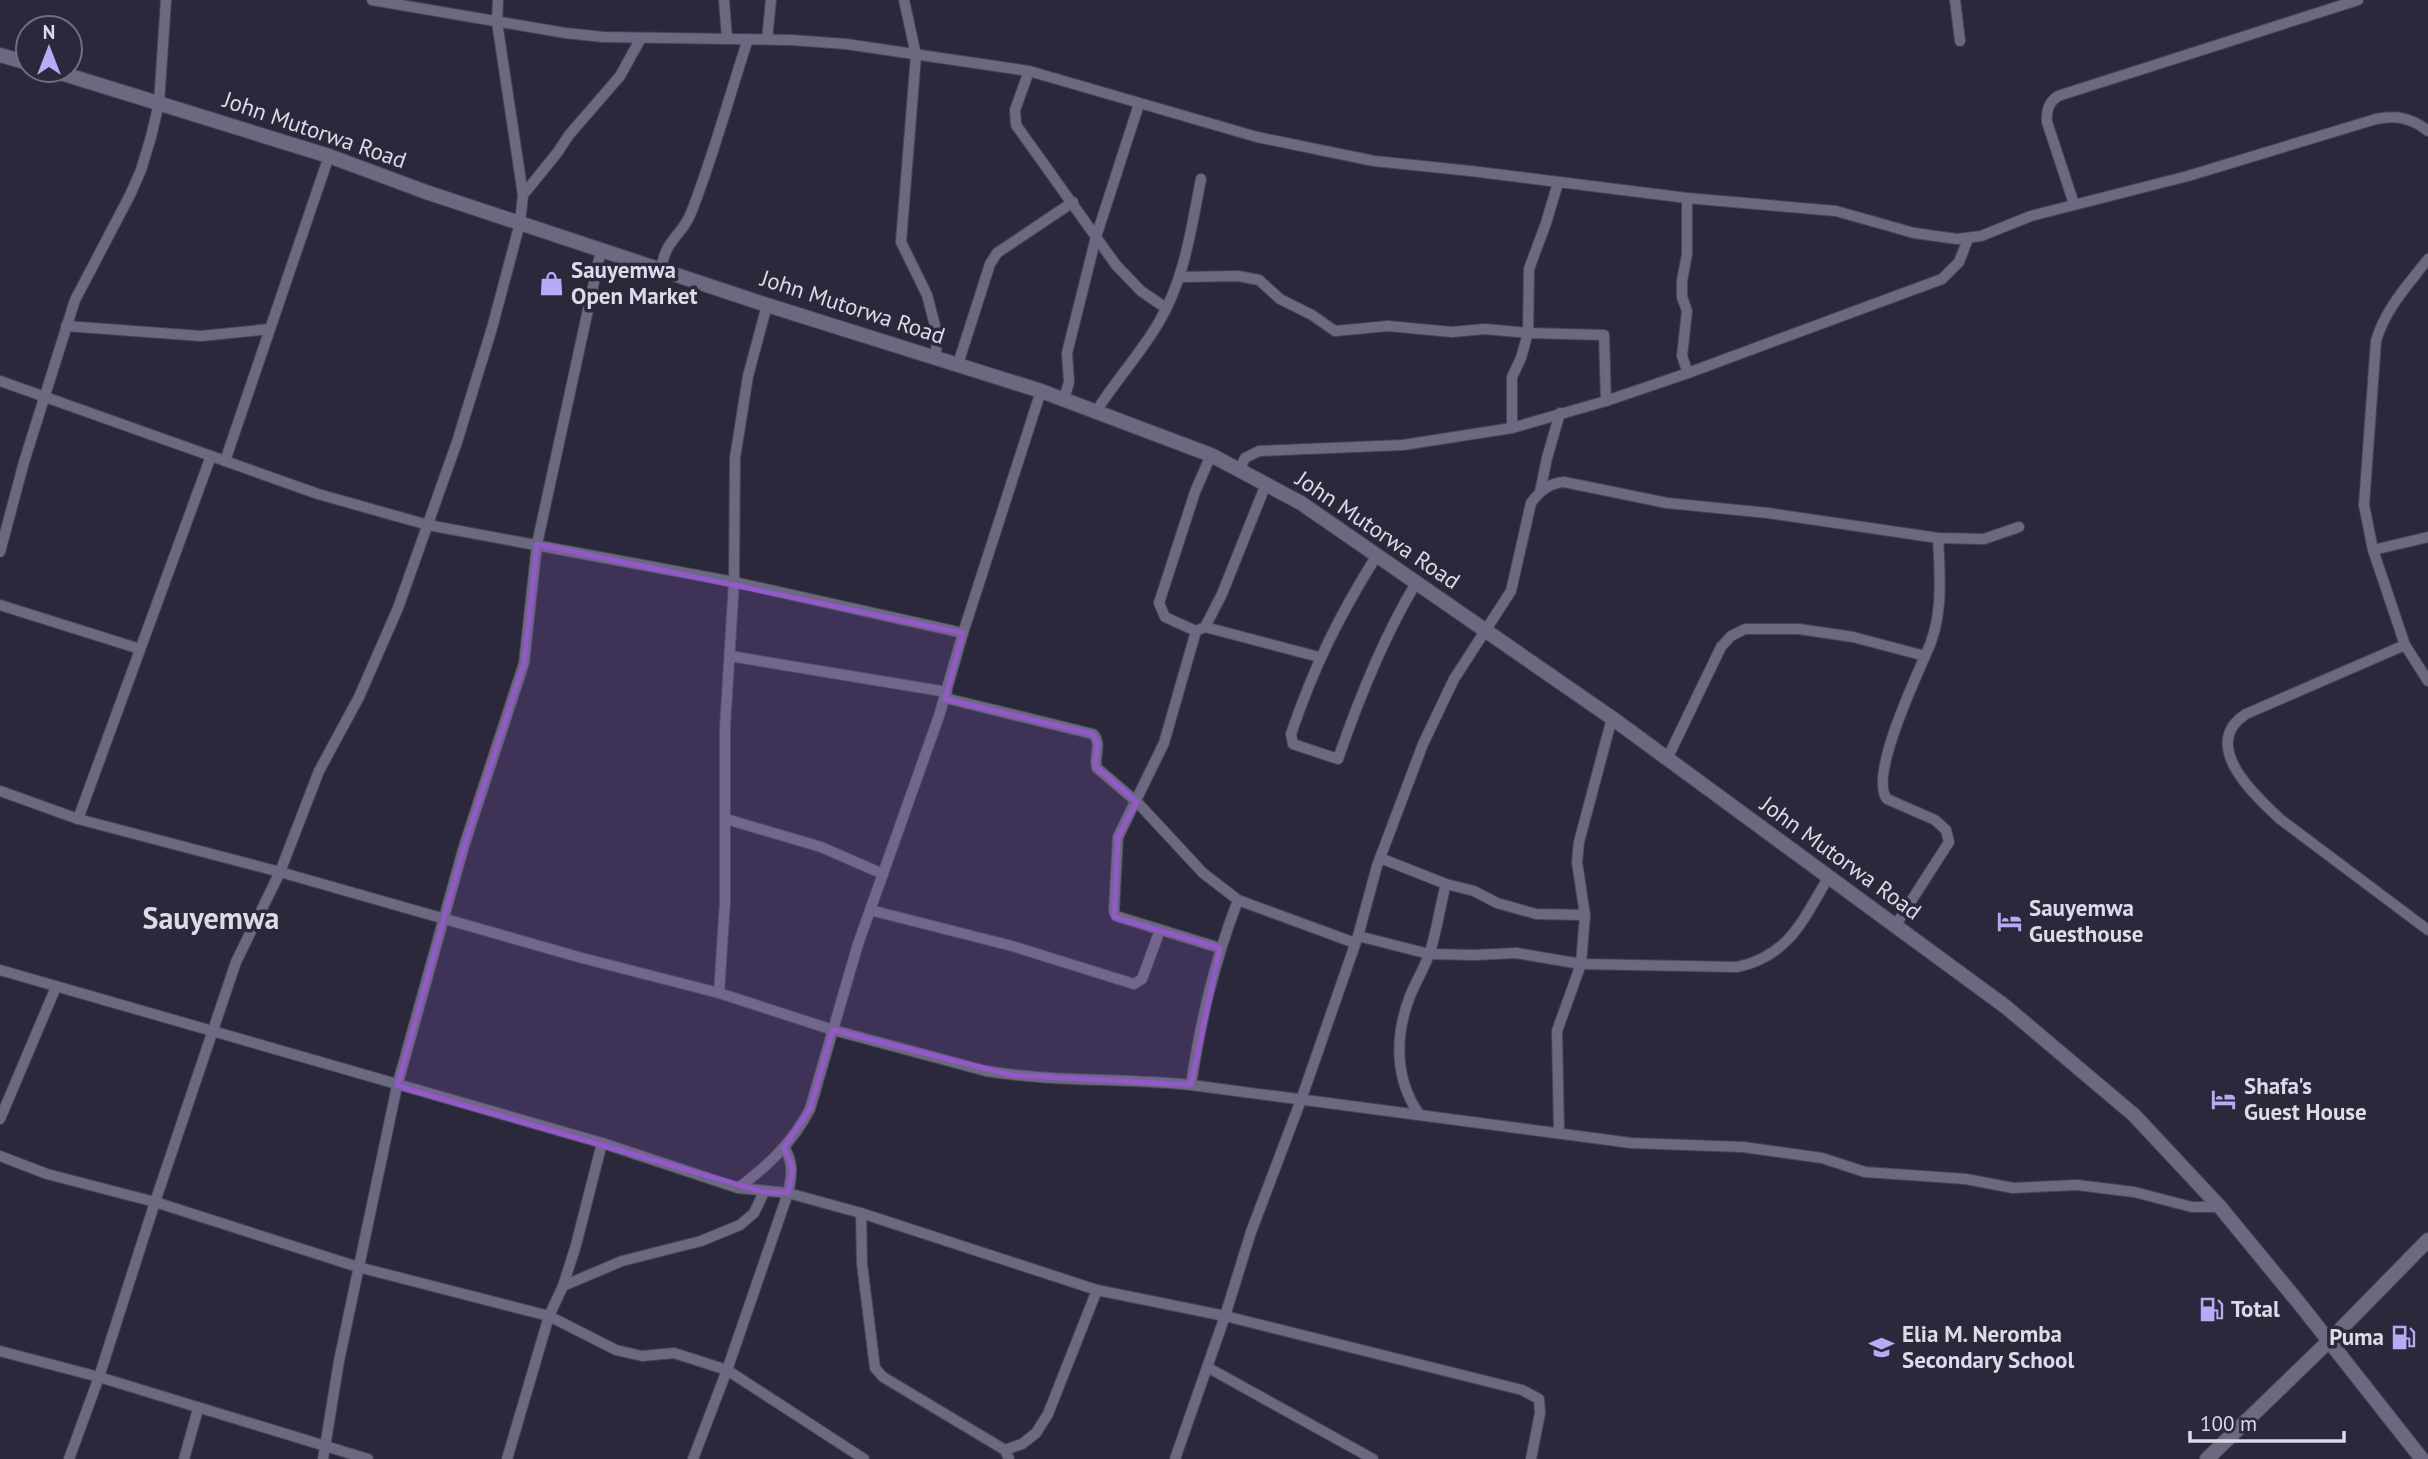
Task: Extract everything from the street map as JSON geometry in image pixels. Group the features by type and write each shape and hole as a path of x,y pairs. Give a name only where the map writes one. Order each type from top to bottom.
{"street":[{"path":"0,552 2,537 75,300 141,170 159,103 166,0"},
{"path":"372,0 603,37 727,37 846,44 1029,71 1257,137 1361,159 1687,198 1836,211 1914,233 1968,239 2031,216 2188,176 2387,117 2409,119 2428,131"},
{"path":"69,1459 99,1377 236,962 280,872 319,771 359,697 398,608 457,442 489,341 520,223 523,195 497,22 498,0"},
{"path":"724,0 727,37"},
{"path":"767,39 771,0"},
{"path":"904,0 916,55 901,242 927,295 938,337 935,358"},
{"path":"1955,0 1960,41"},
{"path":"2074,204 2047,121 2046,114 2052,100 2358,0"},
{"path":"523,195 569,135 620,76 641,37"},
{"path":"661,269 663,254 670,241 690,216 748,39"},
{"path":"1029,71 1015,110 1016,125 1129,281 1166,308"},
{"name":"John Mutorwa Road","path":"84,80 329,156 426,192 601,250 1097,410 1211,454 1301,503 1612,719 2006,1007 2133,1115 2220,1207 2422,1459"},
{"path":"1064,399 1069,382 1067,353 1096,237 1139,104"},
{"path":"225,461 329,156"},
{"path":"1097,410 1112,385 1158,324 1181,277 1200,179"},
{"path":"1512,428 1512,377 1528,333 1529,269 1558,183"},
{"path":"1687,198 1688,254 1682,281 1682,297 1686,311 1682,356 1688,373"},
{"path":"958,364 990,264 997,253 1073,202"},
{"path":"1240,468 1250,454 1272,449 1403,445 1512,428 1606,401 1942,279 1959,262 1968,239"},
{"path":"323,1459 358,1267 397,1086 464,846 524,663 537,544 601,250"},
{"path":"2428,259 2389,310 2376,341 2364,505 2373,550 2405,645 2428,681"},
{"path":"1181,277 1238,276 1259,280 1280,299 1312,314 1335,331 1388,326 1452,332 1485,329 1604,335 1606,401"},
{"path":"719,993 725,902 725,727 734,582 735,458 748,376 767,304"},
{"path":"66,326 201,336 270,330"},
{"path":"0,381 318,494 428,525 734,582 963,633"},
{"path":"738,1188 767,1167 798,1132 810,1109 870,910 946,695 963,633 1041,391"},
{"path":"1540,492 1560,414"},
{"path":"1211,454 1195,492 1159,603 1166,617 1200,629 1320,657"},
{"path":"78,819 211,456"},
{"path":"1175,1459 1251,1232 1301,1100 1356,940 1380,858 1423,744 1454,679 1511,591 1531,503 1540,492 1553,484 1564,482 1668,503 1768,513 1938,538 1984,539 2019,527"},
{"path":"1220,948 1120,919 1114,911 1118,837 1164,743 1200,629 1222,594 1266,484"},
{"path":"2373,550 2428,537"},
{"path":"1895,926 1949,842 1946,830 1935,821 1887,799 1881,786 1888,752 1924,656 1933,640 1940,590 1938,538"},
{"path":"1377,555 1344,607 1320,657 1291,740 1298,747 1338,759 1357,702 1402,606 1416,583"},
{"path":"0,605 140,649"},
{"path":"1667,759 1721,646 1731,636 1745,629 1799,629 1839,635 1924,656"},
{"path":"2405,645 2246,714 2231,727 2227,738 2236,769 2260,801 2280,820 2428,930"},
{"path":"730,656 946,695 1093,734 1098,743 1095,764 1097,768 1137,802 1203,873 1238,900 1356,940 1429,954 1516,953 1581,964 1737,967 1776,953 1799,926 1828,878"},
{"path":"1559,1133 1556,1031 1581,964 1585,915 1577,862 1579,842 1612,719"},
{"path":"0,792 78,819 719,993 834,1030 999,1073 1191,1085 1631,1143 1743,1147 1822,1158 1865,1171 1966,1179 2013,1188 2077,1185 2134,1192 2192,1208 2220,1207"},
{"path":"726,819 821,847 883,874"},
{"path":"1380,858 1446,884 1474,891 1497,903 1536,914 1585,915"},
{"path":"1419,1114 1408,1093 1401,1068 1398,1049 1400,1030 1410,996 1429,954 1446,884"},
{"path":"1191,1085 1202,1016 1220,948 1238,900"},
{"path":"870,910 1012,946 1134,984 1142,979 1160,930"},
{"path":"0,970 602,1143 738,1188 788,1193 861,1213 1097,1290 1225,1316 1522,1390 1539,1399 1540,1413 1531,1459"},
{"path":"0,1119 56,987"},
{"path":"507,1459 549,1317 563,1286 576,1245 602,1143"},
{"path":"693,1459 788,1193 793,1169 790,1156 784,1147"},
{"path":"0,1156 47,1174 155,1202 358,1267 549,1317 616,1350 642,1356 674,1353 727,1370 861,1458"},
{"path":"563,1286 622,1261 701,1241 740,1225 754,1213 764,1192"},
{"path":"861,1213 862,1264 875,1368 883,1377 1007,1455 1036,1433 1048,1414 1097,1290"},
{"path":"2207,1459 2428,1240"},
{"path":"0,1351 99,1377 368,1459"},
{"path":"1207,1367 1373,1459"},
{"path":"184,1459 198,1409"}],"highlighted area":[{"path":"537,544 963,633 945,699 1093,734 1098,743 1095,766 1137,802 1118,837 1114,917 1220,948 1191,1085 1011,1075 833,1030 810,1109 784,1147 793,1169 788,1193 764,1192 397,1086 464,846 524,663"}],"place":[{"name":"Sauyemwa Open Market","path":"551,283"},
{"name":"Sauyemwa Guesthouse","path":"2009,921"},
{"name":"Shafa's Guest House","path":"2224,1099"},
{"name":"Total","path":"2211,1309"},
{"name":"Puma","path":"2404,1337"},
{"name":"Elia M. Neromba Secondary School","path":"1882,1347"}],"district":[{"name":"Sauyemwa","path":"211,919"}]}
